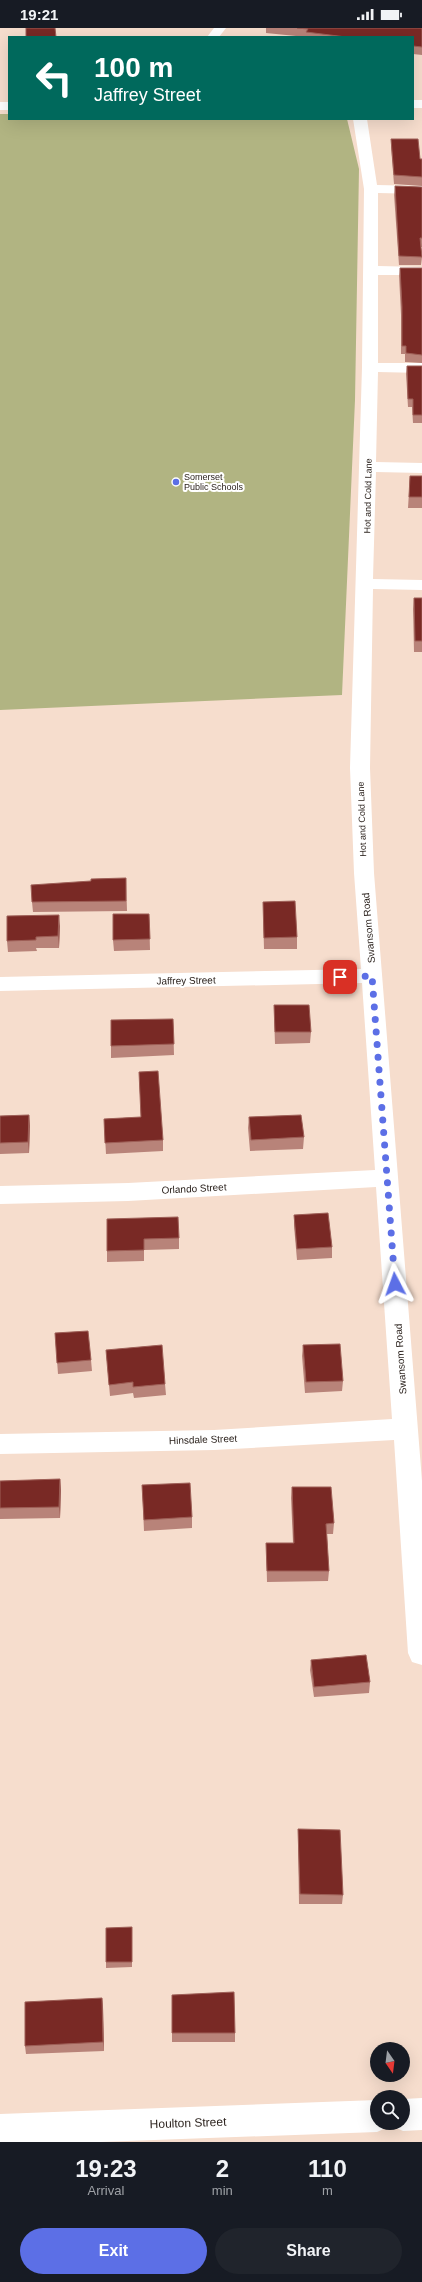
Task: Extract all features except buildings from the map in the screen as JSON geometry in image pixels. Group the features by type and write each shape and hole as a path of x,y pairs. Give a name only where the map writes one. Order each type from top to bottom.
{"street":[{"path":"214,36 220,28"},
{"name":"Hot and Cold Lane","path":"360,120 371,189 370,367 366,584 360,768 364,873"},
{"path":"371,189 422,190"},
{"path":"370,270 422,271"},
{"path":"370,367 422,368"},
{"path":"368,467 422,468"},
{"path":"366,584 422,585"},
{"name":"Swansom Road","path":"364,873 388,1178 422,1653"},
{"name":"Jaffrey Street","path":"0,984 372,976"},
{"name":"Orlando Street","path":"0,1195 128,1192 388,1178"},
{"name":"Hinsdale Street","path":"0,1444 214,1440 405,1429"},
{"path":"410,2115 422,2114"},
{"name":"Houlton Street","path":"0,2130 370,2116"}],"green space":[{"name":"Somerset Public Schools","path":"0,114 8,114 8,120 347,120 359,169 355,400 342,695 0,710"}],"place":[{"name":"Somerset Public Schools","path":"176,482"}],"route":[{"path":"340,977 372,976 395,1284"}]}
